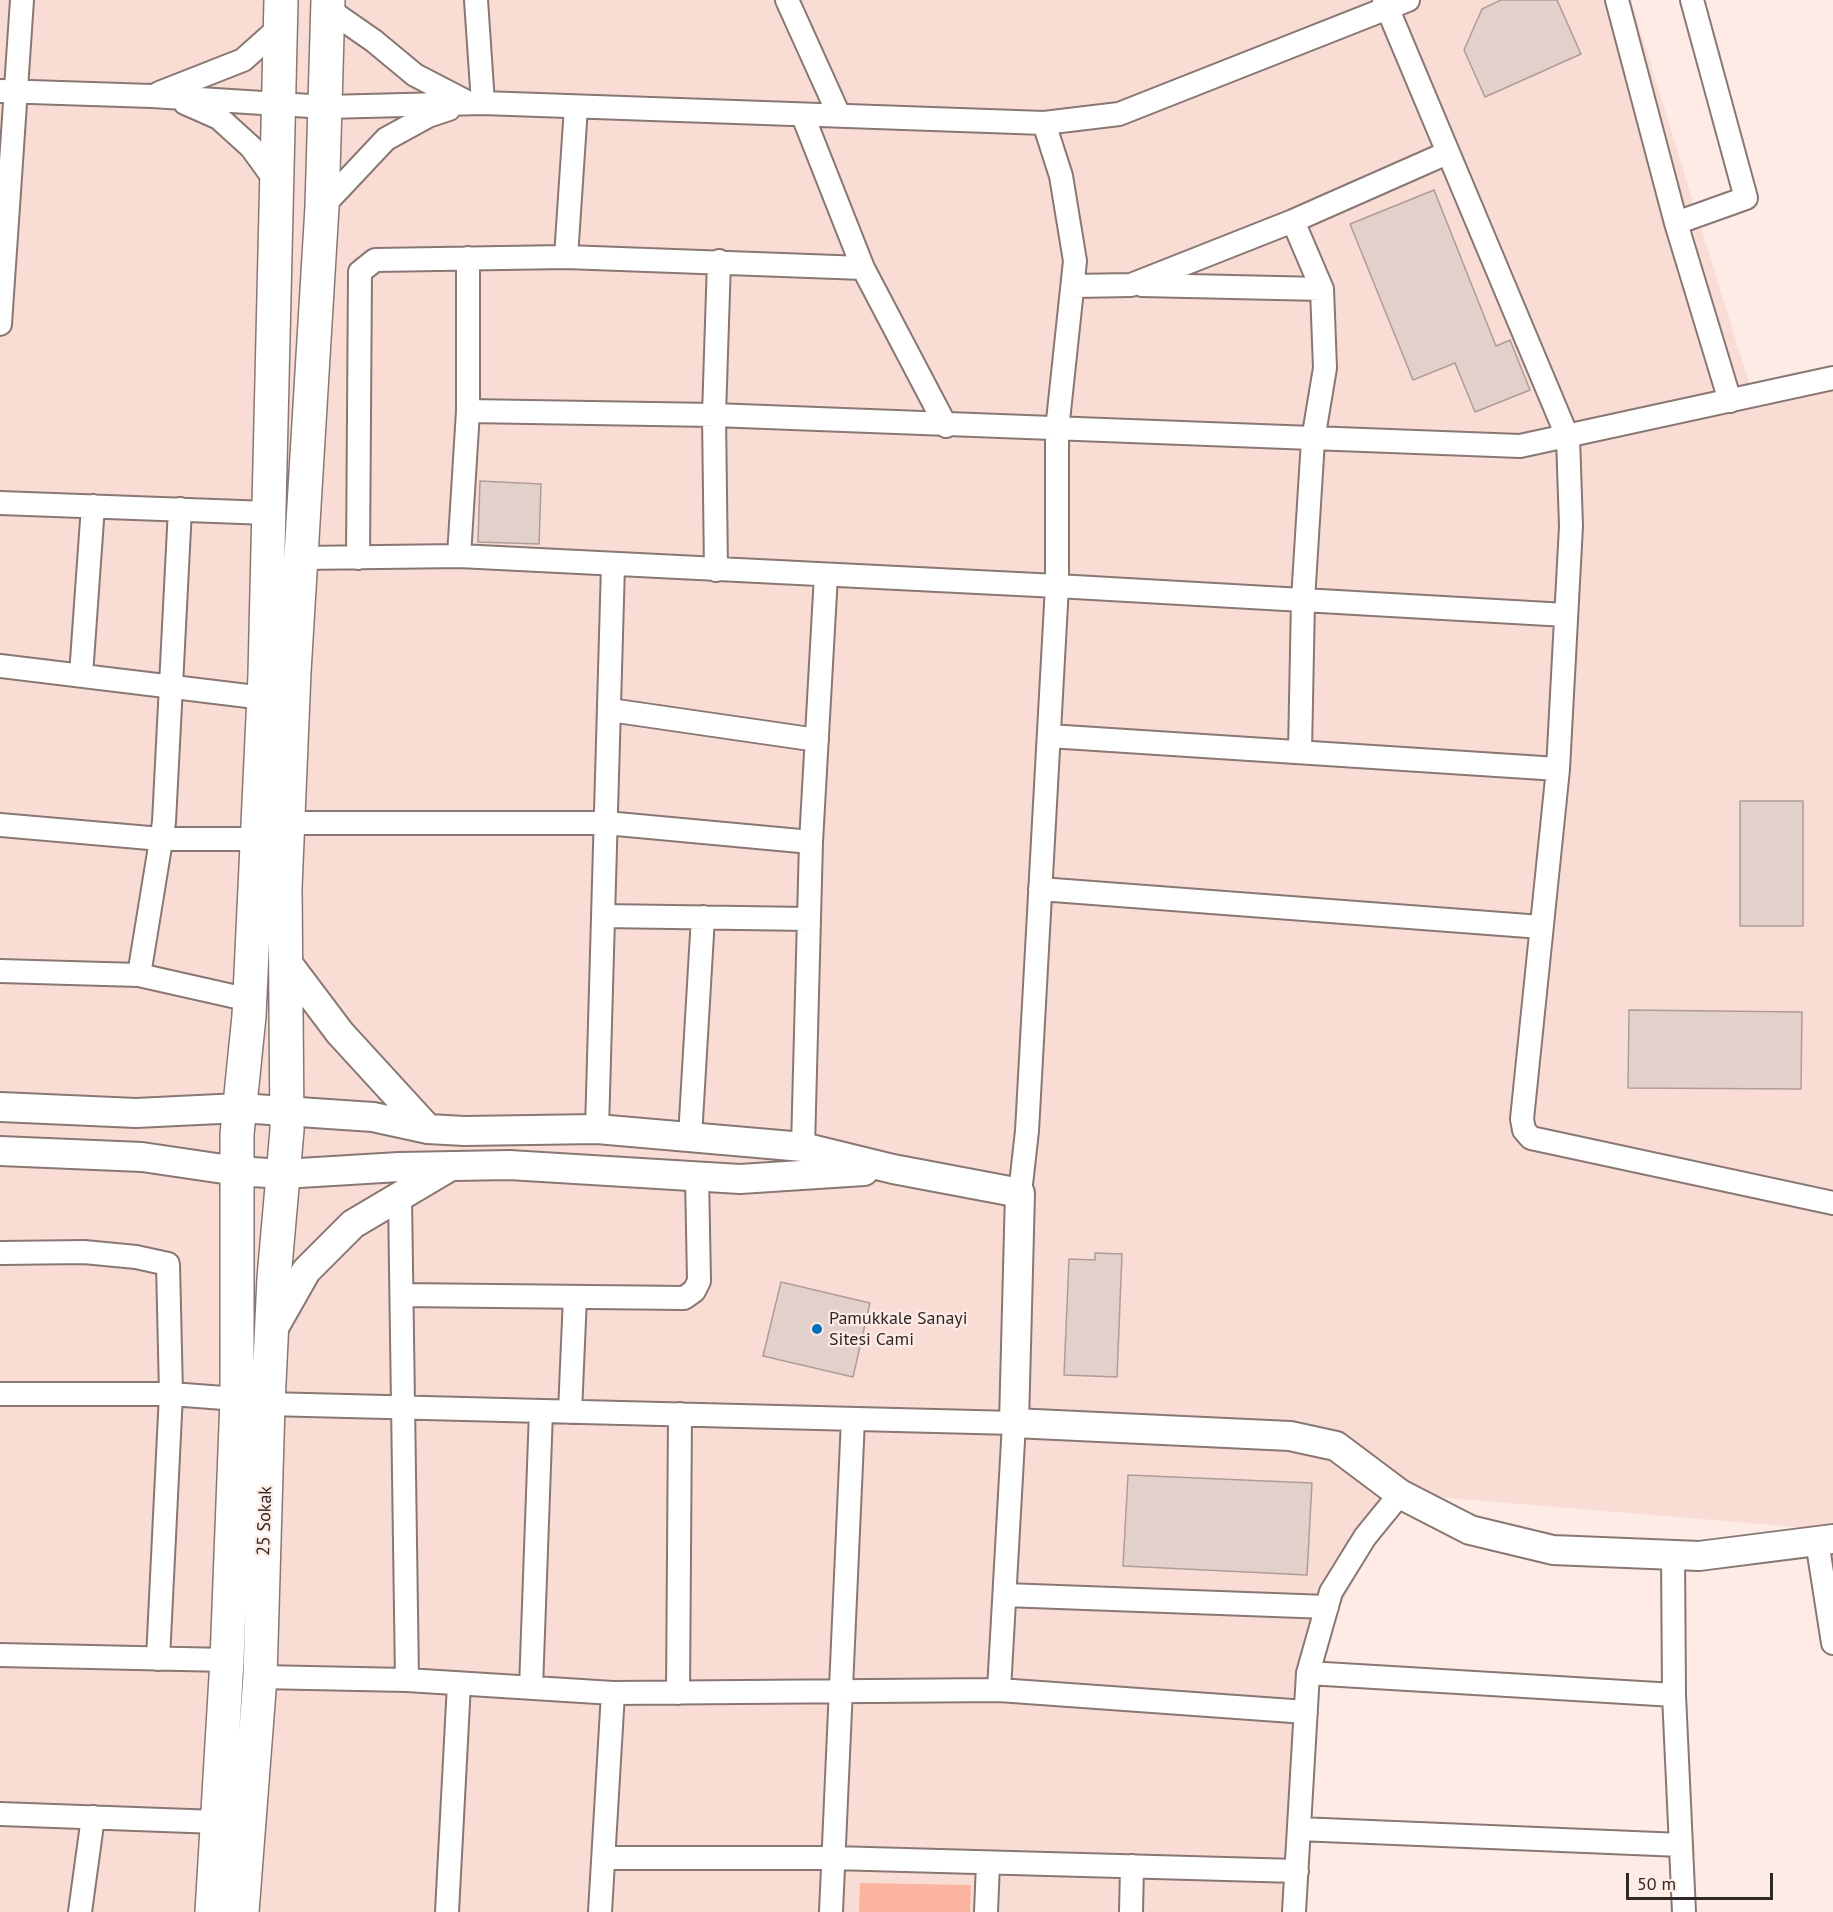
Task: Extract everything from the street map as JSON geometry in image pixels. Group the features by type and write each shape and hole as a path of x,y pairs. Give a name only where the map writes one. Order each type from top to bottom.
{"main road":[{"name":"25 Sokak","path":"212,1912 227,1660 253,1402 272,1331 283,1174 286,1120 285,960 288,823 322,207 328,4"},
{"name":"25 Sokak","path":"242,1912 260,1677 253,1402 237,1171 238,1121 249,1000 264,698 281,14"}],"street":[{"path":"0,324 8,92 22,0"},
{"path":"476,0 476,103"},
{"path":"787,0 839,115"},
{"path":"1617,0 1676,223 1730,401"},
{"path":"1676,223 1746,198 1692,0"},
{"path":"8,92 152,96 326,107 476,103 1044,123 1119,114 1393,3 1447,153 1568,438 1571,526 1558,769 1522,1119 1524,1130 1532,1138 1833,1203"},
{"path":"328,4 415,75 476,103"},
{"path":"152,96 243,60 281,14"},
{"path":"152,96 183,102 219,118 251,147 277,183"},
{"path":"322,207 386,139 428,116 476,103"},
{"path":"566,257 576,107"},
{"path":"803,116 863,268 946,426"},
{"path":"999,1690 1014,1423 1020,1193 1027,1131 1057,586 1057,430 1075,261 1061,176 1044,123"},
{"path":"1131,285 1293,221 1447,153"},
{"path":"1293,221 1322,289 1325,368 1313,440 1303,600 1300,752"},
{"path":"358,558 360,272 375,260 566,257 863,268"},
{"path":"459,556 468,411 468,258"},
{"path":"716,570 714,415 719,261"},
{"path":"1073,285 1322,289"},
{"path":"468,411 714,415 946,426 1520,446 1568,438 1833,378"},
{"path":"0,503 268,513"},
{"path":"81,675 93,506"},
{"path":"139,975 161,839 180,509"},
{"path":"301,558 459,556 1057,586 1566,615"},
{"path":"597,1129 613,565"},
{"path":"803,1147 811,842 826,575"},
{"path":"0,666 264,698"},
{"path":"610,710 817,740"},
{"path":"1049,736 1558,769"},
{"path":"288,823 606,823 811,842"},
{"path":"0,825 161,839 256,839"},
{"path":"1040,889 1541,927"},
{"path":"603,916 809,919"},
{"path":"690,1137 703,917"},
{"path":"285,960 340,1033 428,1129"},
{"path":"0,971 139,975 249,1000"},
{"path":"0,1107 136,1113 238,1121 373,1117 428,1129 464,1131 597,1129 803,1147 893,1169 1020,1193"},
{"path":"0,1151 142,1157 237,1171 283,1174 509,1165 740,1179 893,1169"},
{"path":"272,1331 306,1271 353,1224 453,1166"},
{"path":"402,1295 678,1298 694,1291 699,1281 697,1176"},
{"path":"400,1197 405,1408 407,1680"},
{"path":"0,1253 84,1252 136,1257 168,1264 171,1394 158,1659"},
{"path":"570,1412 575,1297"},
{"path":"0,1394 171,1394 253,1402 405,1408 1014,1423 1290,1436 1336,1446 1400,1494 1470,1530 1552,1550 1699,1556 1825,1540 1833,1643"},
{"path":"531,1688 541,1411"},
{"path":"678,1693 680,1414"},
{"path":"831,1912 839,1691 853,1419"},
{"path":"1294,1912 1308,1673 1331,1592 1365,1537 1400,1494"},
{"path":"1673,1555 1674,1695 1684,1912"},
{"path":"1005,1595 1327,1607"},
{"path":"0,1655 227,1660"},
{"path":"1308,1673 1674,1695"},
{"path":"260,1677 407,1680 613,1693 999,1690 1306,1712"},
{"path":"447,1912 459,1684"},
{"path":"600,1912 613,1693"},
{"path":"0,1814 217,1822"},
{"path":"80,1912 93,1817"},
{"path":"1299,1829 1681,1845"},
{"path":"604,1858 833,1858 1297,1871"},
{"path":"986,1912 988,1863"},
{"path":"1131,1912 1132,1866"}],"shaded area":[{"path":"0,0 1631,0 1753,396 1833,378 1833,1530 1400,1494 1313,1658 1294,1912 0,1912"},
{"path":"860,1883 971,1885 970,1912 859,1912"}],"building":[{"path":"1501,0 1557,0 1581,54 1485,97 1464,50 1482,9"},
{"path":"1434,190 1496,346 1510,340 1530,390 1475,412 1455,363 1413,380 1350,224"},
{"path":"480,481 541,484 539,544 478,542"},
{"path":"1740,801 1803,801 1803,926 1740,926"},
{"path":"1629,1010 1802,1012 1801,1089 1628,1088"},
{"path":"1095,1253 1122,1254 1117,1377 1064,1375 1069,1259 1095,1260"},
{"name":"Pamukkale Sanayi Sitesi Cami","path":"781,1282 870,1303 853,1377 763,1356"},
{"path":"1128,1475 1312,1483 1307,1575 1123,1566"}],"place":[{"name":"Pamukkale Sanayi Sitesi Cami","path":"817,1329"}]}
